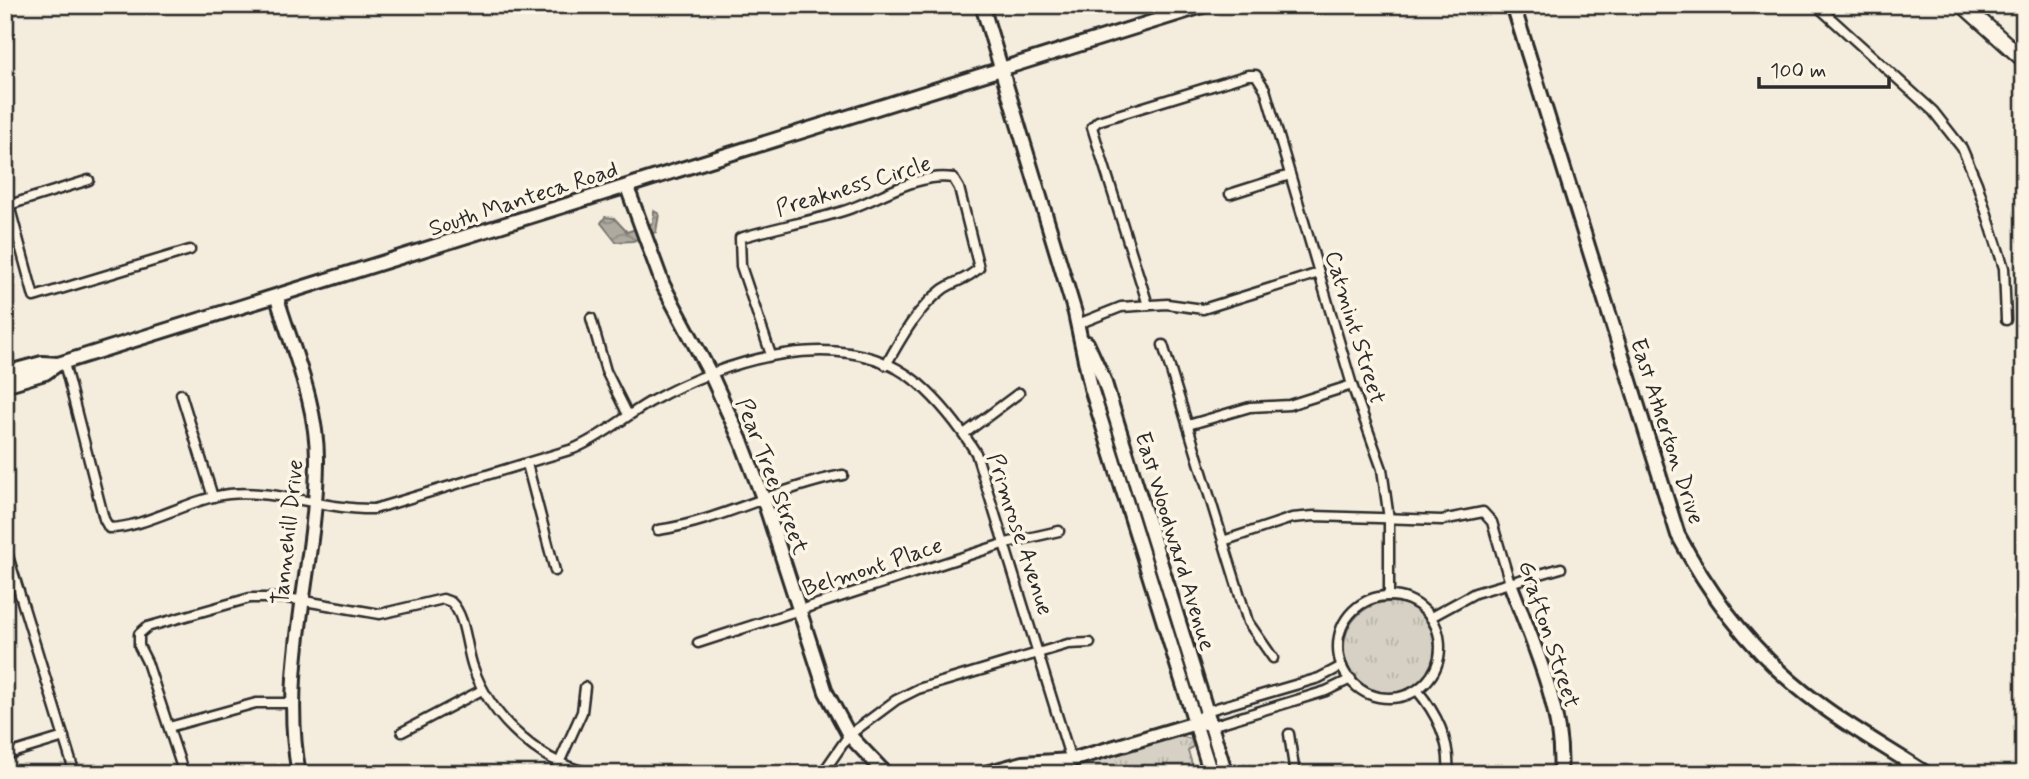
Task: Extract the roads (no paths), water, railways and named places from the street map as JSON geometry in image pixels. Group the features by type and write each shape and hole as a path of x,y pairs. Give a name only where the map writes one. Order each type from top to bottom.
{"highway":[{"path":"1963,5 2024,60"}],"street":[{"name":"East Woodward Avenue","path":"982,5 1078,324 1091,387 1211,774"},
{"name":"South Manteca Road","path":"5,386 45,373 61,363 277,298 1206,5"},
{"name":"East Atherton Drive","path":"1513,5 1678,535 1701,579 1754,644 1816,703 1927,774"},
{"path":"1816,5 1933,111 1962,148 1977,183 2004,268 2006,320"},
{"name":"Catmint Street","path":"1149,305 1092,127 1098,121 1248,75 1256,75 1265,89 1352,385 1382,469 1389,519 1390,596"},
{"path":"1230,194 1290,175"},
{"name":"Preakness Circle","path":"771,355 741,265 740,238 864,205 913,183 938,176 953,178 959,188 979,268 968,279 943,288 913,318 886,365"},
{"path":"9,205 89,180"},
{"name":"Pear Tree Street","path":"627,187 644,241 663,285 711,375 763,498 826,692 849,735 886,774"},
{"path":"5,194 34,297 190,250"},
{"path":"1078,324 1121,307 1149,305 1203,309 1319,273"},
{"name":"Tannehill Drive","path":"277,298 311,414 317,461 291,702 299,774"},
{"path":"591,318 606,371 628,415"},
{"name":"East Woodward Avenue","path":"1078,324 1104,380 1226,774"},
{"path":"1163,345 1248,622 1273,658"},
{"name":"Primrose Avenue","path":"61,363 104,519 109,528 213,497 247,493 351,509 374,509 527,464 595,440 652,401 711,375 771,355 810,350 858,356 886,365 918,383 964,434 976,453 1071,760"},
{"name":"South Manteca Road","path":"5,373 41,363 61,363"},
{"path":"1188,425 1250,407 1289,405 1352,385"},
{"path":"964,434 1019,393"},
{"path":"181,394 213,497"},
{"path":"527,464 555,571"},
{"path":"658,530 689,525 802,484 843,475"},
{"name":"Grafton Street","path":"1389,519 1443,520 1483,512 1492,522 1554,711 1561,754 1560,774"},
{"path":"1223,541 1292,519 1314,516 1389,519"},
{"name":"Belmont Place","path":"698,643 1006,543 1059,531"},
{"path":"5,545 75,774"},
{"path":"1431,617 1466,597 1561,568"},
{"path":"1390,596 1411,601 1431,617 1439,635 1439,659 1433,673 1418,690 1392,698 1376,696 1354,684 1342,666 1338,647 1345,621 1362,604 1390,596"},
{"path":"184,774 147,662 139,646 139,634 147,627 250,598 301,600 380,614 443,599 451,602 461,621 482,690 521,736 561,763 599,774"},
{"path":"822,774 849,735 896,700 918,689 1068,644 1090,643"},
{"path":"1196,723 1206,711 1320,678 1342,666"},
{"path":"982,774 1023,763 1071,760 1196,723 1211,726 1326,691 1351,679"},
{"path":"554,774 582,712 585,687"},
{"path":"402,732 482,690"},
{"path":"1418,690 1433,709 1441,727 1447,749 1448,774"},
{"path":"169,727 256,703 291,702"},
{"path":"1289,734 1295,774"},
{"path":"5,755 64,737"},
{"path":"655,774 688,774"}],"water":[{"path":"654,211 659,214 656,232 633,241 616,242 601,223 605,217 614,218 627,232 653,223"}]}
